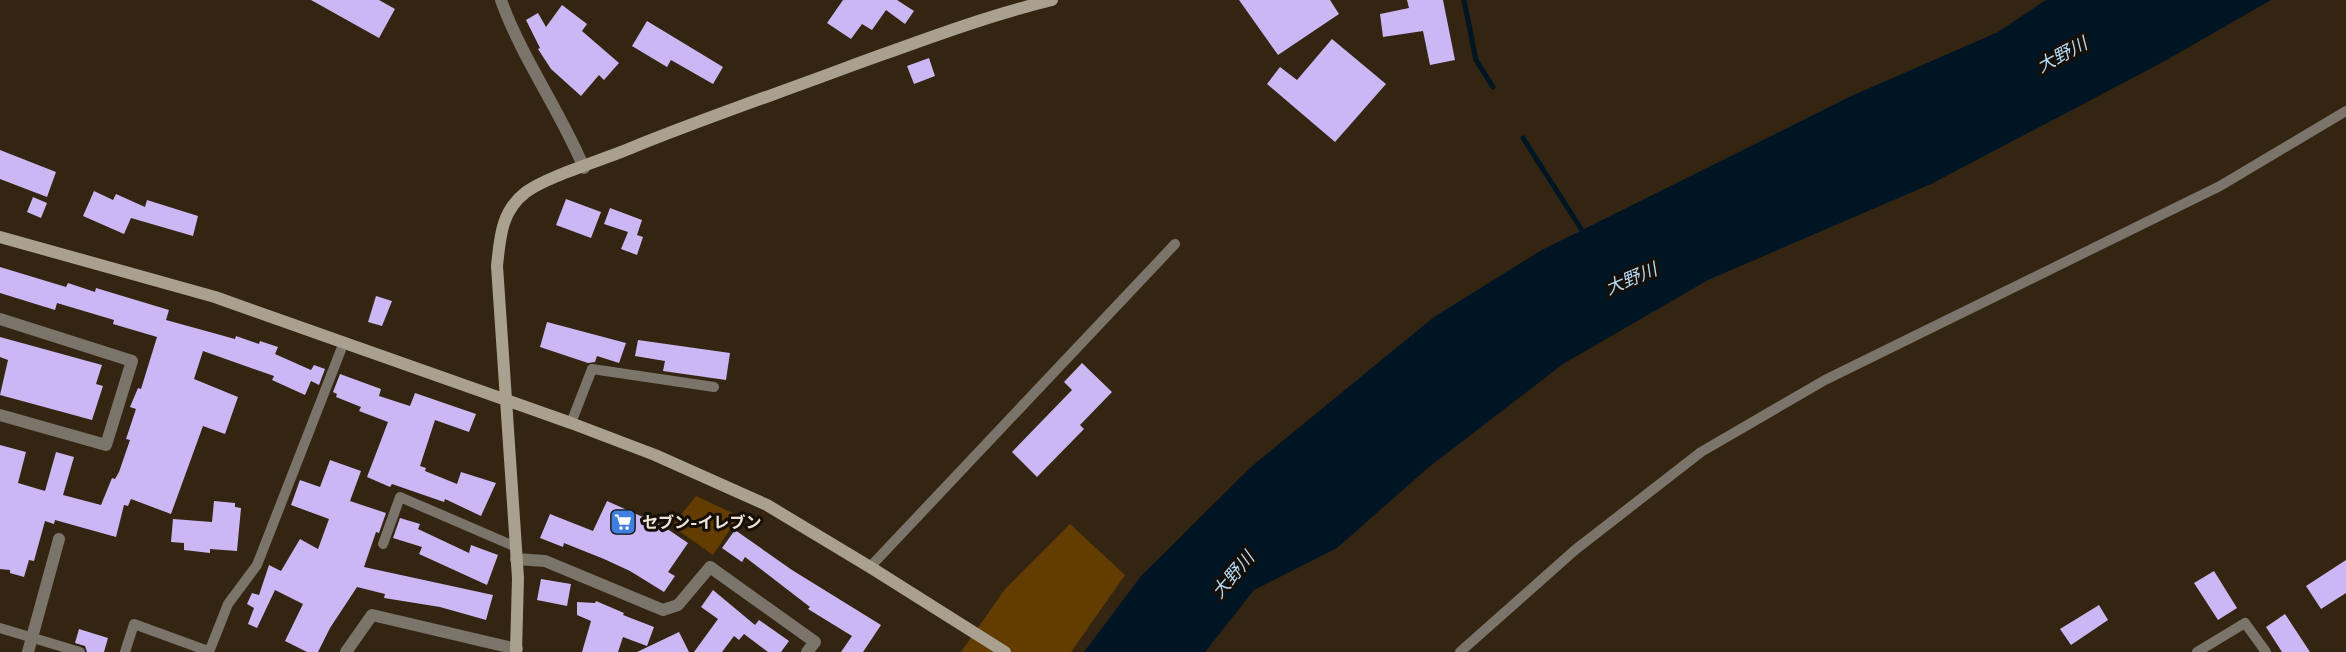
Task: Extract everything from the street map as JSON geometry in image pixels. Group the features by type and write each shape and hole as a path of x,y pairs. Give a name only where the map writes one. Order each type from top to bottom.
{"street":[{"path":"501,0 510,24 568,130 584,168"},
{"path":"346,652 372,615 516,650 516,553 508,401 497,266 500,231 507,214 527,191 676,130 875,57 994,15 1052,0"},
{"path":"0,237 215,297 571,423 707,477 766,505 1005,652"},
{"path":"0,318 132,361 106,445 0,415"},
{"path":"28,652 59,539"},
{"path":"516,553 545,561 663,610 678,605 710,567 815,642 807,652"}],"lane":[{"path":"1460,652 1575,550 1701,452 1825,380 2220,186 2346,111"},
{"path":"870,567 1175,243"},
{"path":"125,652 134,624 208,652 228,604 257,565 344,342"},
{"path":"571,423 592,369 714,387"},
{"path":"383,544 400,497 516,553"},
{"path":"2197,652 2245,623 2266,652"},
{"path":"0,628 80,652"}],"shaded area":[{"path":"696,496 739,516 713,555 672,526"},
{"path":"1070,524 1125,575 1071,652 961,652 1005,589"}],"water":[{"name":"大野川","path":"2046,0 2271,0 2163,62 1931,184 1708,280 1563,364 1429,467 1337,548 1254,590 1205,652 1084,652 1141,576 1252,466 1434,317 1540,251 1849,97 1998,32"}],"building":[{"path":"311,0 379,0 395,9 379,38"},
{"path":"843,0 897,0 914,11 905,24 886,10 872,30 862,24 851,39 827,23"},
{"path":"1239,0 1330,0 1339,14 1278,55"},
{"path":"1407,0 1443,0 1455,60 1430,65 1423,31 1383,37 1380,14 1409,8"},
{"path":"562,5 587,24 582,31 619,63 604,80 599,75 581,96 551,69 538,49 540,48 526,20 538,13 546,27"},
{"path":"647,21 723,67 713,84 671,60 667,67 632,46"},
{"path":"1332,39 1386,84 1335,142 1267,84 1280,67 1297,80"},
{"path":"929,58 935,76 914,84 907,66"},
{"path":"0,150 56,172 47,197 0,179"},
{"path":"94,191 113,200 116,194 145,207 147,200 198,216 193,236 131,218 124,234 83,216"},
{"path":"33,197 47,203 41,218 27,212"},
{"path":"566,199 601,212 591,238 556,225"},
{"path":"610,208 642,220 637,235 643,237 637,255 621,249 628,232 604,224"},
{"path":"0,267 66,287 68,283 95,292 96,288 169,310 166,320 235,339 236,336 259,344 260,341 278,347 275,354 311,370 314,365 325,369 319,385 311,381 305,395 272,380 274,376 203,351 194,379 238,397 225,434 203,426 171,514 131,499 128,506 124,505 116,537 55,520 54,524 45,521 34,561 29,560 24,577 10,573 10,570 0,569 0,445 26,452 18,483 45,491 56,452 74,457 63,495 101,505 112,478 115,479 119,472 130,440 126,439 136,409 130,407 138,388 141,389 157,337 113,324 114,320 57,303 55,310 0,293"},
{"path":"376,296 392,301 382,326 368,322"},
{"path":"547,322 626,343 619,363 597,356 595,362 588,363 540,347"},
{"path":"0,337 102,365 96,384 103,386 92,420 0,395 8,360 0,357"},
{"path":"638,340 730,353 726,380 663,371 665,361 635,356"},
{"path":"1082,363 1112,392 1080,425 1084,429 1037,477 1012,452 1072,390 1064,382"},
{"path":"340,374 381,389 379,396 410,406 415,393 476,414 469,432 435,420 420,466 426,468 425,471 457,484 461,472 496,483 481,516 445,499 444,502 392,484 390,487 367,477 388,422 359,411 361,407 336,397 337,394 333,392"},
{"path":"330,460 361,471 350,501 386,513 379,533 376,532 364,567 493,595 486,620 440,607 384,598 385,594 357,587 330,628 318,652 307,652 285,641 303,604 275,590 257,628 248,624 254,608 247,604 252,593 259,595 269,565 281,571 300,539 318,549 329,519 291,505 300,480 320,487"},
{"path":"214,501 235,503 235,507 241,508 237,551 210,549 210,553 184,550 184,543 171,542 173,519 212,522"},
{"path":"607,501 663,526 688,543 668,572 675,576 664,592 630,571 604,559 564,543 563,547 540,538 550,514 593,531"},
{"path":"400,518 420,524 418,529 469,553 471,545 498,555 487,585 419,554 422,547 393,538"},
{"path":"735,530 792,570 881,625 863,652 841,652 852,636 808,609 810,607 745,557 742,562 722,548"},
{"path":"2346,560 2346,593 2321,609 2306,586"},
{"path":"2214,571 2237,608 2218,620 2194,583"},
{"path":"541,579 571,584 567,606 537,600"},
{"path":"713,590 755,625 759,620 789,641 781,652 768,652 744,634 739,640 734,636 722,652 694,652 718,619 701,607"},
{"path":"596,601 654,627 647,646 623,637 618,652 582,652 591,621 577,615 577,602 595,603"},
{"path":"2099,605 2108,620 2071,645 2060,629"},
{"path":"2285,614 2310,652 2282,652 2266,627"},
{"path":"79,629 108,638 104,652 87,652 85,646 75,643"},
{"path":"679,632 689,652 637,652"}],"waterway":[{"path":"1464,0 1476,60 1493,87"},
{"path":"1523,138 1585,235"}],"place":[{"name":"セブン-イレブン","path":"623,522"}]}
